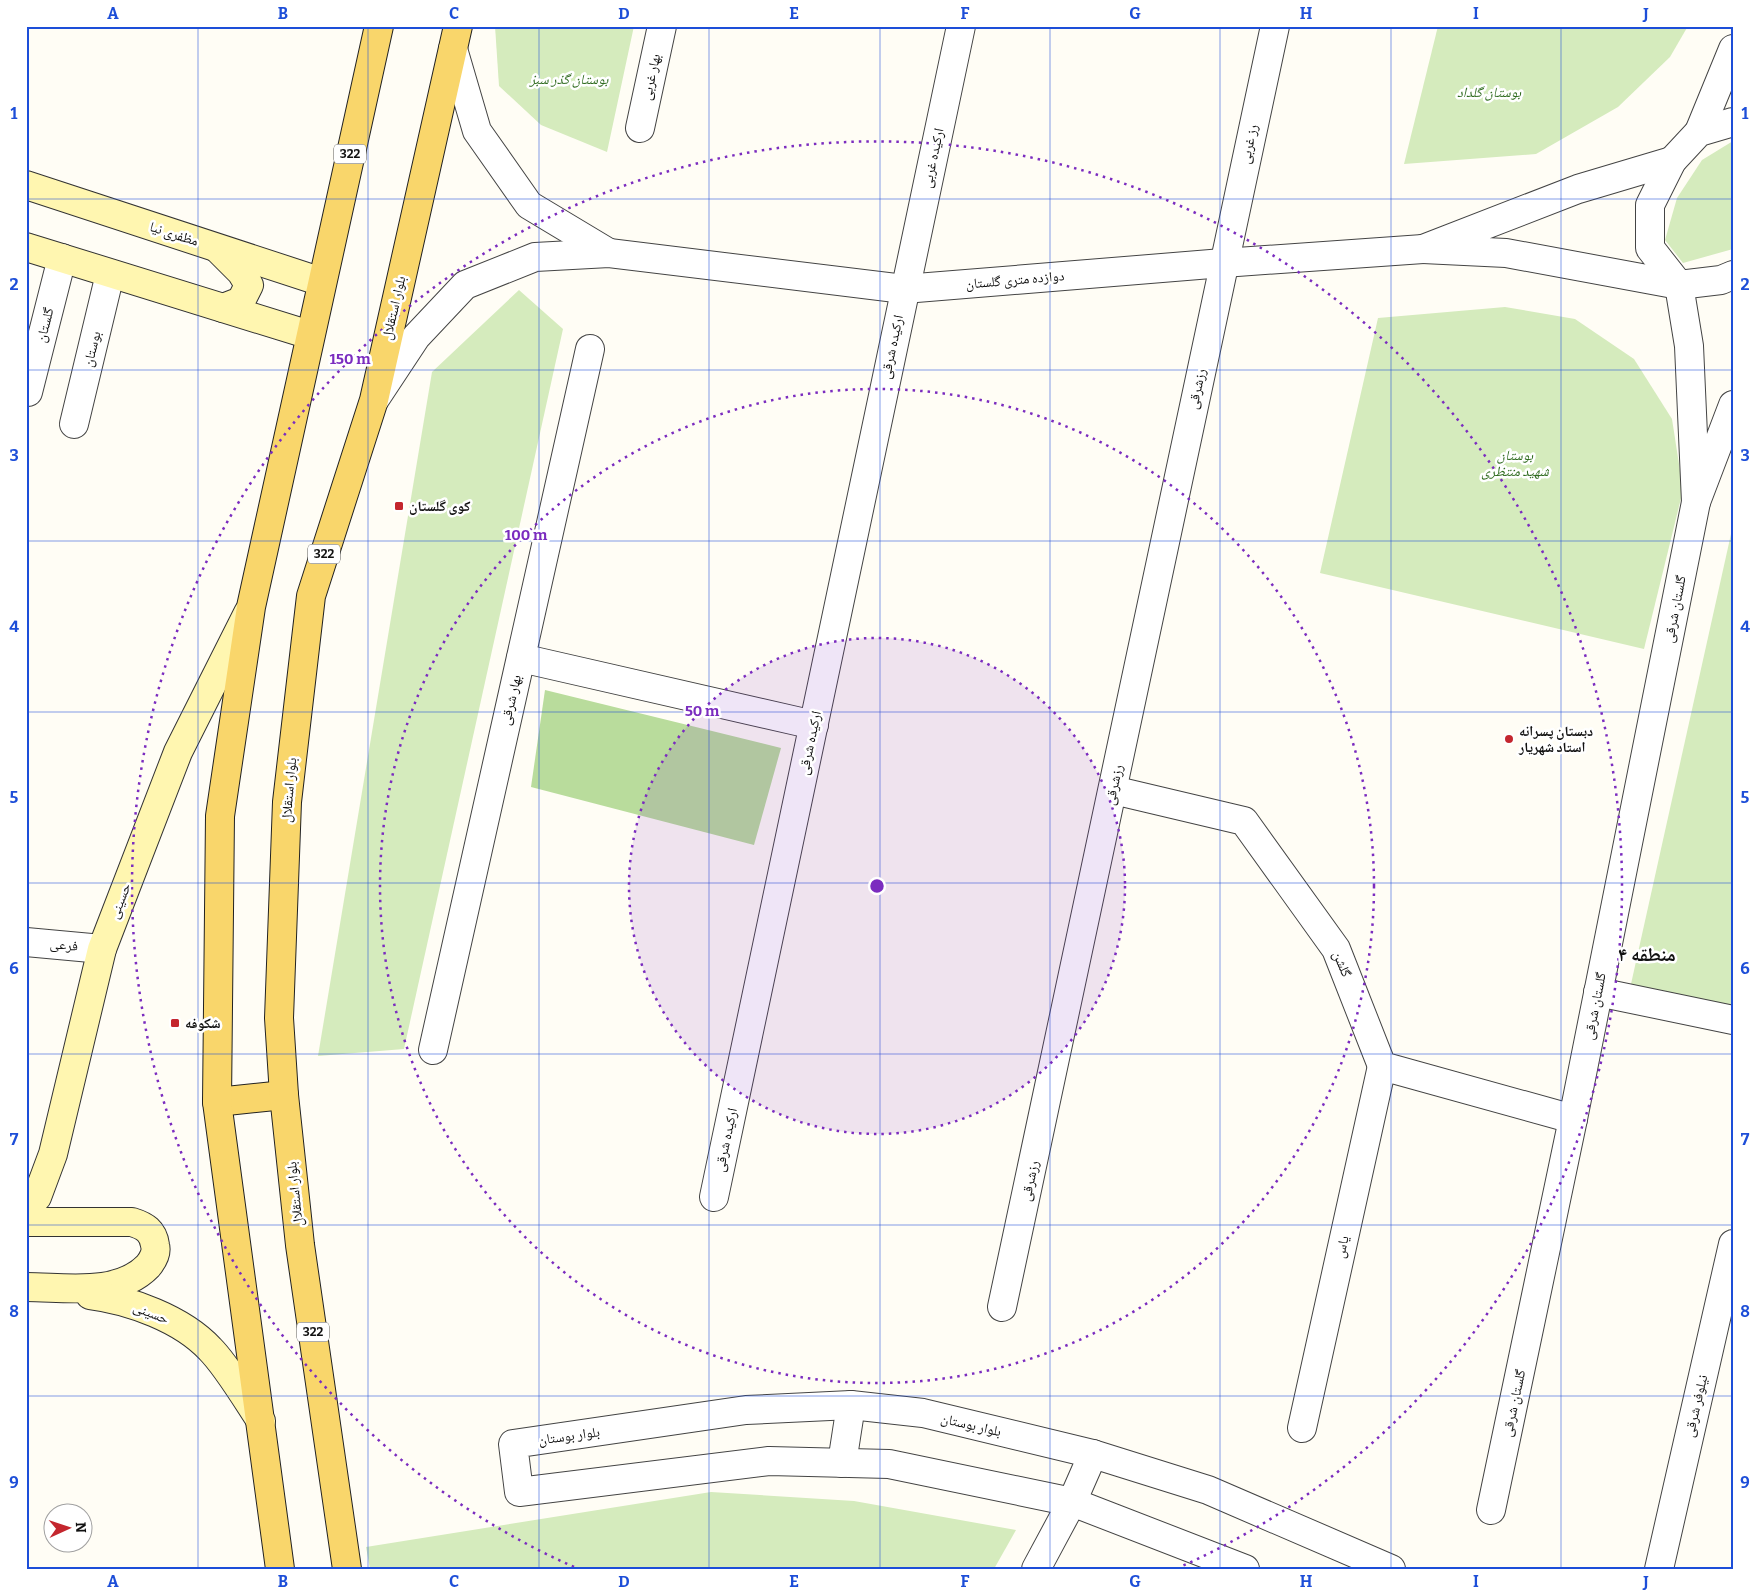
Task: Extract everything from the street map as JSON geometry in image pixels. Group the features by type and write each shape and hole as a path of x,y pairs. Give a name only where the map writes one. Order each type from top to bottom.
{"main road":[{"name":"322","path":"280,1569 217,1102 220,816 251,607 379,26"},
{"name":"بلوار استقلال","path":"347,1569 300,1245 284,1095 279,1018 287,802 310,596 374,400 455,38"},
{"name":"مظفری نیا","path":"26,185 322,282"},
{"path":"26,247 310,335"},
{"path":"216,247 241,272 249,285 241,301 223,308"},
{"name":"حسینی","path":"26,1208 37,1197 53,1154 102,949 178,752 251,607"},
{"path":"217,1102 284,1095"},
{"path":"26,1222 132,1222 144,1226 152,1234 156,1247 153,1261 140,1274 125,1283 108,1286 26,1287"},
{"name":"حسینی","path":"26,1287 110,1297 172,1320 210,1349 261,1421"}],"street":[{"name":"بهار غربی","path":"640,128 662,26"},
{"name":"ارکیده غربی","path":"904,289 961,26"},
{"name":"رز غربی","path":"1223,263 1275,26"},
{"path":"455,38 477,131 528,205 609,253"},
{"path":"1696,502 1689,346 1679,285 1650,248 1650,205 1672,161 1699,132 1733,49"},
{"path":"1699,132 1733,122"},
{"path":"1423,249 1578,189 1672,161"},
{"name":"دوازده متری گلستان","path":"609,253 904,289 1423,249"},
{"path":"1423,249 1506,253 1679,285 1721,280 1733,275"},
{"path":"374,400 416,337 465,285 534,257 609,253"},
{"name":"گلستان","path":"28,392 62,258"},
{"name":"رزشرقی","path":"1002,1307 1113,790 1223,263"},
{"name":"بوستان","path":"74,424 110,274"},
{"name":"ارکیده شرقی","path":"714,1197 904,289"},
{"name":"بهار شرقی","path":"433,1050 590,349"},
{"path":"1696,502 1733,405"},
{"name":"گلستان شرقی","path":"1491,1510 1573,1119 1696,502"},
{"path":"521,658 814,725"},
{"name":"گلشن","path":"1113,790 1244,821 1336,949 1382,1066"},
{"name":"فرعی","path":"26,942 102,949"},
{"path":"1598,992 1733,1020"},
{"path":"1382,1066 1573,1119"},
{"name":"یاس","path":"1302,1428 1382,1066"},
{"name":"نیلوفر شرقی","path":"1659,1569 1733,1244"},
{"path":"842,1463 851,1405"},
{"name":"بلوار بوستان","path":"1245,1569 1072,1502 889,1464 769,1461 519,1492 513,1444 746,1410 851,1405 923,1414 1093,1454 1208,1490 1391,1569"},
{"path":"1036,1569 1072,1502 1093,1454"}],"green space":[{"name":"بوستان گذر سبز","path":"495,26 634,26 607,152 541,125 499,86"},
{"name":"بوستان گلداد","path":"1438,26 1688,26 1670,57 1618,107 1536,154 1404,164"},
{"path":"1733,141 1733,249 1683,263 1665,240 1677,198 1702,160"},
{"path":"519,290 563,329 404,1049 318,1056 432,372"},
{"name":"بوستان شهید منتظری","path":"1505,307 1575,319 1634,359 1672,419 1683,490 1644,649 1320,573 1378,318"},
{"path":"1733,525 1733,1006 1631,984"},
{"path":"545,690 781,748 754,845 531,787"},
{"path":"711,1492 854,1501 1016,1530 994,1569 370,1569 366,1547"}],"place":[{"name":"کوی گلستان","path":"399,506"},
{"name":"دبستان پسرانه استاد شهريار","path":"1509,739"},
{"name":"شکوفه","path":"175,1023"}],"district":[{"name":"منطقه ۴","path":"1647,954"}]}
